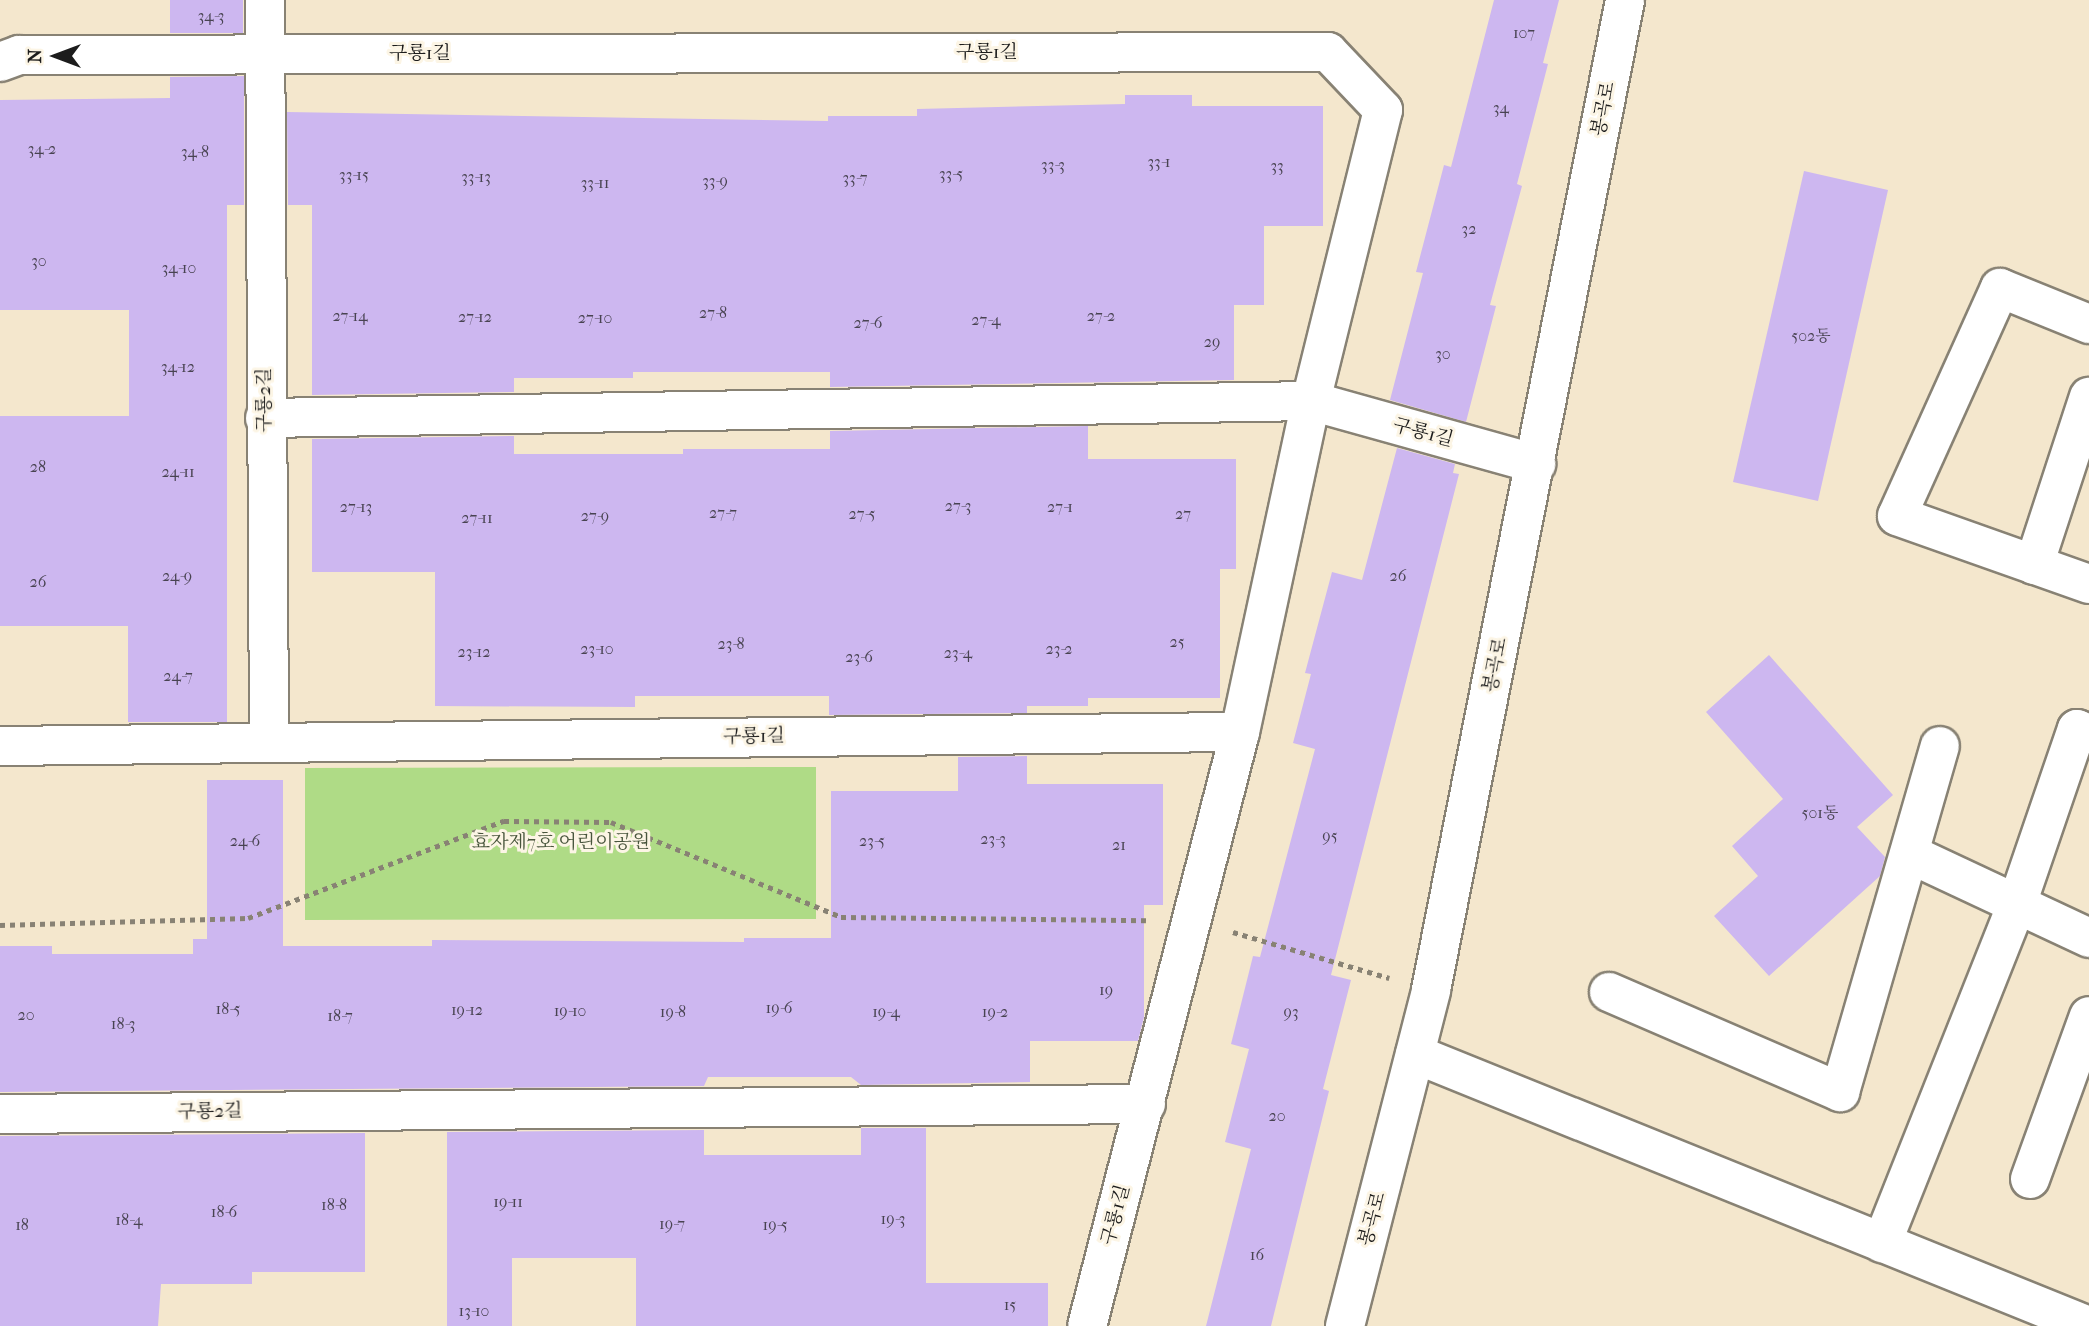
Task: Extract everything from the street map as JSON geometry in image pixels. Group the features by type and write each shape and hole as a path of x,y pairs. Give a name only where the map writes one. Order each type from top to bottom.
{"street":[{"name":"구룡2길","path":"265,0 265,418 269,743"},
{"name":"봉곡로","path":"1345,1326 1431,990 1625,0"},
{"name":"구룡1길","path":"265,55 1328,52 1383,110 1311,401 1240,732 1087,1326"},
{"path":"0,62 19,55 265,55"},
{"path":"2089,324 2000,288 1898,516 2089,584"},
{"path":"2034,565 2089,397"},
{"name":"구룡1길","path":"265,418 1311,401 1536,464"},
{"path":"1882,1243 2017,904 2085,722"},
{"name":"구룡1길","path":"269,743 1240,732"},
{"path":"0,746 269,743"},
{"path":"1609,992 1840,1092 1940,746"},
{"path":"1910,854 2089,938"},
{"path":"2029,1179 2089,1016"},
{"path":"1415,1054 2089,1326"},
{"name":"구룡2길","path":"0,1114 1146,1104"}],"path":[{"path":"0,925 248,918 504,821 611,822 841,917 1192,920 1431,990"}],"green space":[{"name":"효자제7호 어린이공원","path":"816,767 816,919 305,920 305,768"}],"building":[{"path":"170,0 243,0 243,33 170,33"},
{"path":"1494,0 1559,0 1543,63 1548,64 1517,184 1522,186 1490,305 1496,306 1466,422 1390,400 1423,273 1416,272 1444,165 1451,167"},
{"path":"244,76 244,205 227,205 227,722 128,722 128,626 0,626 0,416 129,416 129,310 0,310 0,100 170,98 170,77"},
{"path":"1125,95 1192,95 1192,106 1323,106 1323,226 1264,226 1264,305 1234,305 1234,380 830,387 830,372 633,372 633,378 514,378 514,392 312,395 312,205 288,205 287,112 828,121 828,116 917,116 917,109 1125,104"},
{"path":"1804,171 1888,190 1818,501 1733,482"},
{"path":"1088,426 1088,459 1236,459 1236,569 1220,569 1220,698 1088,698 1088,706 1027,706 1027,713 829,715 829,696 635,696 635,707 435,706 435,572 312,572 312,439 514,436 514,454 683,454 683,449 830,449 830,431"},
{"path":"1397,448 1455,464 1453,473 1459,474 1331,975 1351,980 1323,1089 1329,1091 1271,1326 1206,1326 1251,1149 1225,1142 1249,1049 1231,1044 1253,956 1260,957 1315,749 1293,743 1311,674 1305,673 1332,572 1362,580"},
{"path":"1769,655 1893,795 1857,827 1885,857 1880,876 1769,976 1714,916 1758,876 1732,846 1783,799 1706,712"},
{"path":"1027,756 1027,784 1163,784 1163,905 1144,905 1144,1017 1138,1041 1030,1041 1030,1082 861,1085 851,1077 708,1077 704,1086 0,1092 0,946 52,946 52,954 193,954 193,939 207,939 207,780 283,780 283,946 432,946 432,940 744,942 744,938 831,938 831,791 958,791 958,757"},
{"path":"861,1128 926,1128 926,1283 1048,1283 1048,1326 636,1326 636,1258 512,1258 512,1326 447,1326 447,1132 704,1130 704,1155 861,1155"},
{"path":"365,1133 365,1272 252,1272 252,1284 161,1284 158,1326 0,1326 0,1136"}]}
